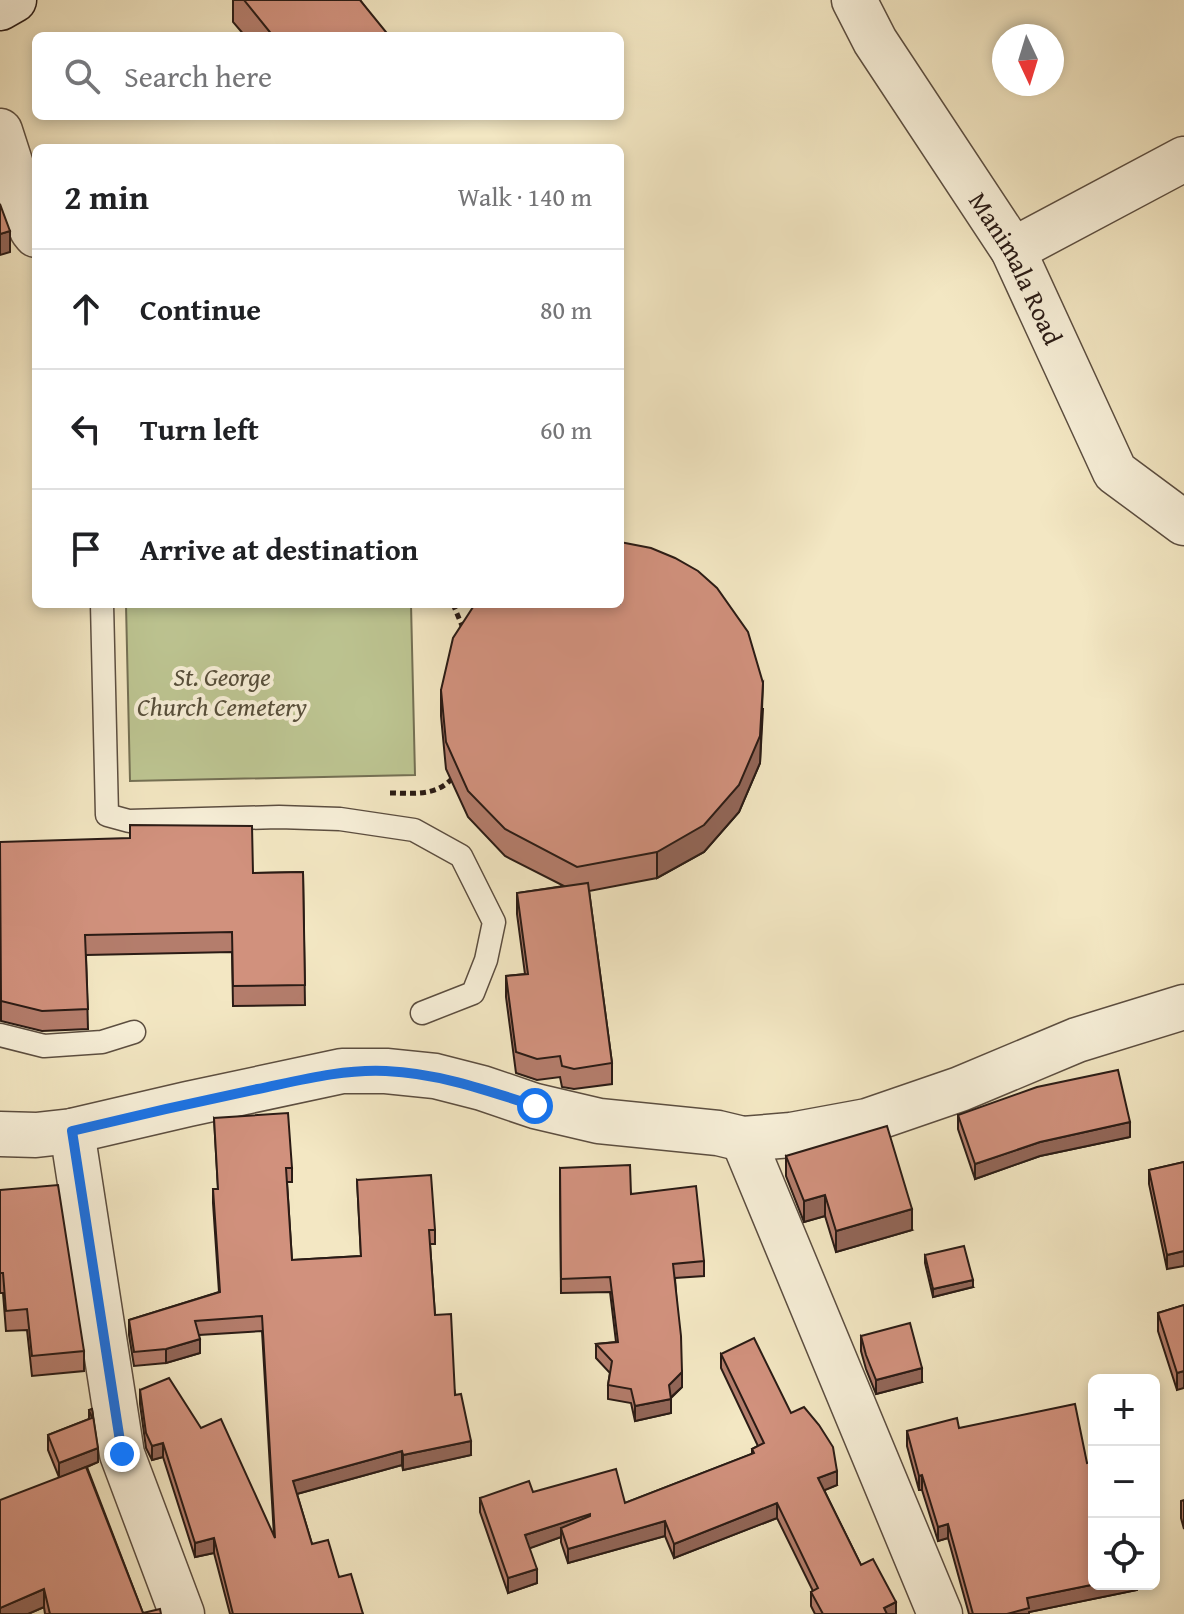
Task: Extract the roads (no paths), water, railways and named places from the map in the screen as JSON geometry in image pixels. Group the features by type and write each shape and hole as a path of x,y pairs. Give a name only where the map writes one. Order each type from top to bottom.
{"street":[{"path":"0,8 14,0"},
{"name":"Manimala Road","path":"854,0 875,41 1013,250 1115,472 1184,523"},
{"path":"0,131 32,230"},
{"path":"1013,250 1184,159"},
{"path":"0,1134 36,1135 72,1131 342,1071 386,1071 435,1076 535,1106 599,1121 718,1133 743,1139 791,1135 867,1121 960,1089 1077,1040 1184,1007"},
{"path":"72,1131 122,1454 182,1614"},
{"path":"743,1139 940,1614"}],"lane":[{"path":"102,608 107,815 129,821 279,817 340,819 414,830 461,856 494,922 486,960 473,993 422,1013"},
{"path":"0,1035 44,1046 102,1042 134,1032"}],"park label":[{"name":"St. George Church Cemetery","path":"222,691"}]}
